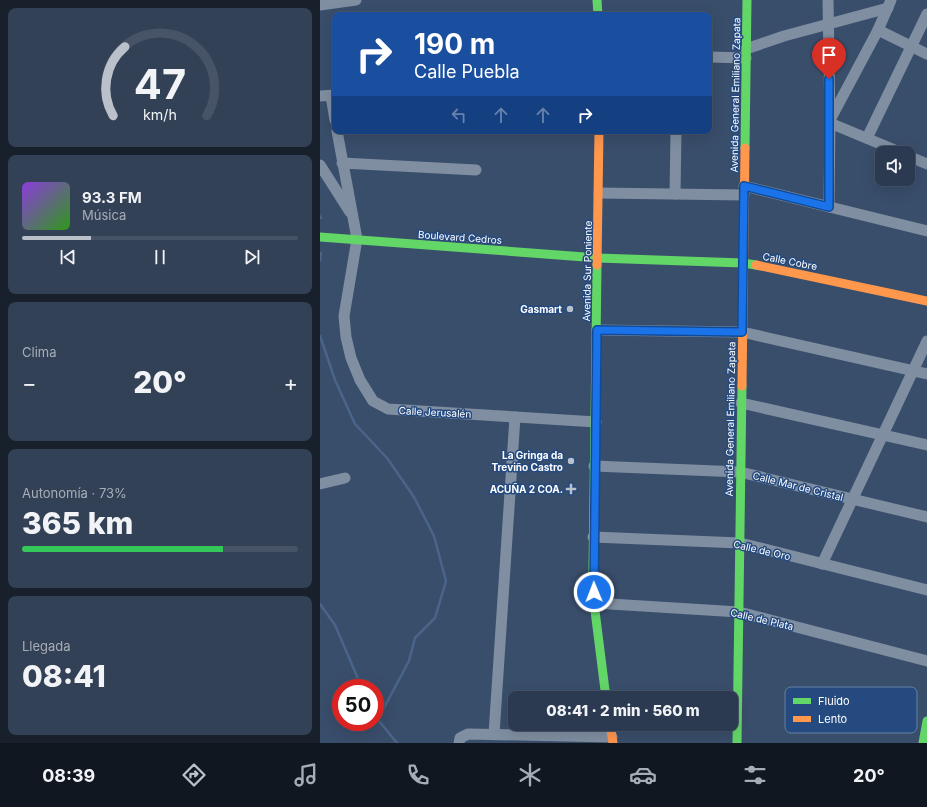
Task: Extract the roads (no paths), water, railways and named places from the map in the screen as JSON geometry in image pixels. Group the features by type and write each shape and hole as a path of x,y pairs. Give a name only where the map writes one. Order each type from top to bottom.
{"street":[{"path":"320,5 356,0"},
{"name":"Avenida General Emiliano Zapata","path":"737,743 747,0"},
{"path":"828,0 830,122 829,207"},
{"path":"597,1 598,12"},
{"path":"712,57 746,53 889,4"},
{"path":"830,122 878,30 889,4"},
{"path":"867,138 927,14"},
{"path":"878,30 927,54"},
{"path":"329,96 332,108"},
{"path":"830,122 886,146"},
{"name":"Calle Jerusalén","path":"337,134 357,239 344,316 346,337 351,358 360,380 373,400 388,409 596,422"},
{"name":"Avenida Sur Poniente","path":"599,134 596,422 593,537 594,603 605,691"},
{"path":"675,194 676,134"},
{"path":"915,159 927,164"},
{"path":"342,163 476,170"},
{"path":"320,165 353,217"},
{"path":"599,193 675,194 744,191 829,207 927,231"},
{"name":"Boulevard Cedros","path":"320,237 598,258"},
{"name":"Calle Cobre","path":"598,258 743,263 789,271 927,301"},
{"path":"597,330 742,332 927,374"},
{"path":"822,564 927,340"},
{"path":"741,403 927,445"},
{"path":"494,734 515,417"},
{"name":"Calle Mar de Cristal","path":"594,466 740,472 927,517"},
{"path":"320,484 345,478"},
{"name":"Calle de Oro","path":"593,537 740,543 927,590"},
{"name":"Calle de Plata","path":"594,603 738,612 927,661"},
{"path":"923,743 927,721"},
{"path":"459,742 462,735 468,734 494,734 571,740 613,740"}],"waterway":[{"path":"320,261 321,253"},
{"path":"320,336 335,380 355,424 387,458 414,497 434,536 446,581 435,618 415,638 409,661 384,708"},
{"path":"320,604 335,625 358,679"},
{"path":"384,727 397,743"}],"place":[{"name":"Gasmart","path":"570,309"},
{"name":"La Gringa da Treviño Castro","path":"571,461"},
{"name":"ACUÑA 2 COA.","path":"571,489"}]}
